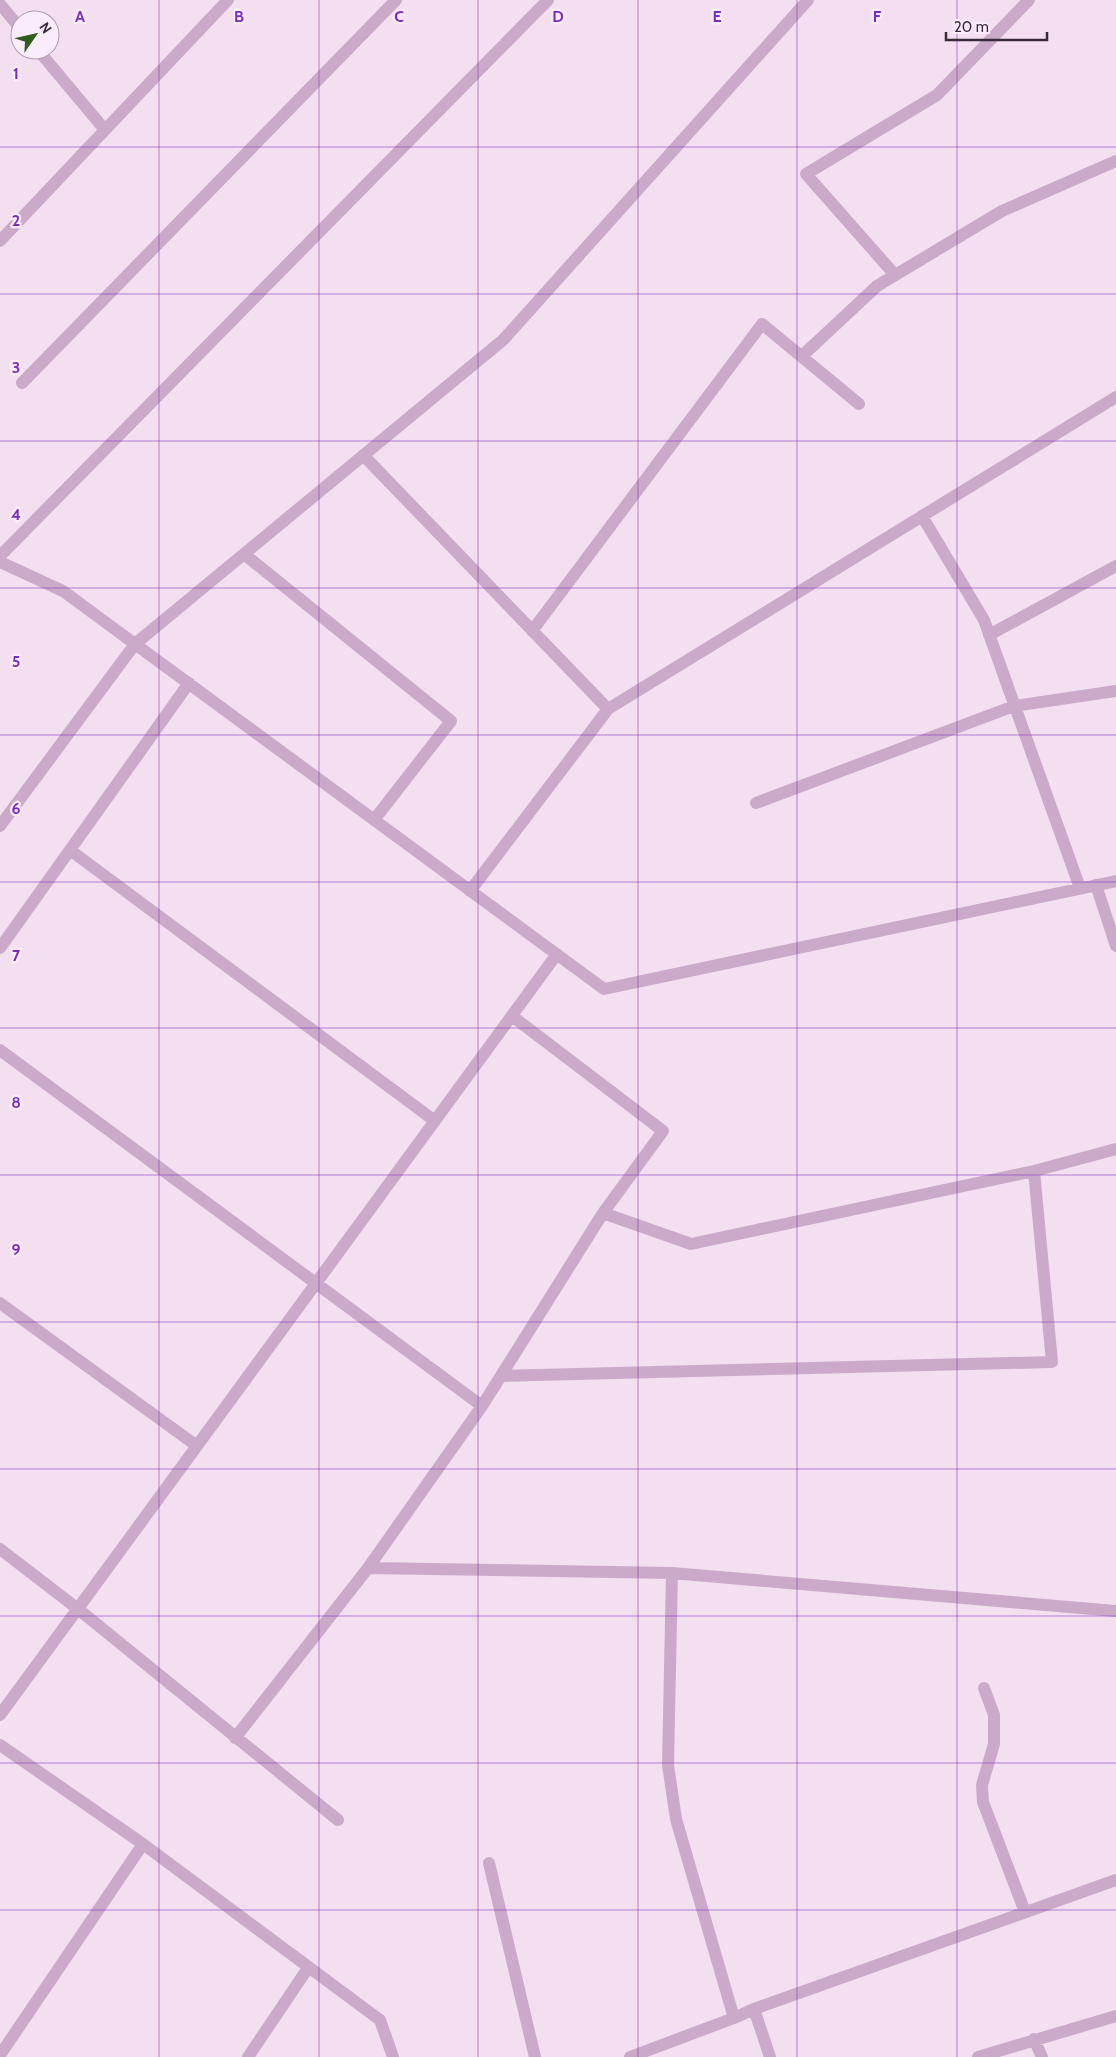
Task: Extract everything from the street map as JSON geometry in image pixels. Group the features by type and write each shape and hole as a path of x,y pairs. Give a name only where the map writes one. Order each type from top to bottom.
{"street":[{"path":"0,241 228,0"},
{"path":"22,383 396,0"},
{"path":"0,556 548,0"},
{"path":"0,826 135,644 503,340 808,0"},
{"path":"895,275 806,174 938,95 1029,0"},
{"path":"0,4 10,16"},
{"path":"46,60 105,130"},
{"path":"802,356 877,286 1002,210 1116,160"},
{"path":"532,631 762,324 859,404"},
{"path":"470,890 608,709 1116,397"},
{"path":"363,455 608,709"},
{"path":"922,516 984,620 1080,888"},
{"path":"244,554 451,721 374,820"},
{"path":"0,562 63,591 604,988 1116,881"},
{"path":"989,635 1116,566"},
{"path":"0,948 189,683"},
{"path":"756,804 1014,706 1116,692"},
{"path":"70,850 435,1121"},
{"path":"1096,885 1116,946"},
{"path":"0,1715 557,954"},
{"path":"236,1738 368,1568 482,1406 603,1213 663,1131 512,1016"},
{"path":"0,1050 482,1406"},
{"path":"603,1213 691,1244 1034,1171 1116,1149"},
{"path":"501,1376 1052,1362 1034,1171"},
{"path":"0,1303 197,1446"},
{"path":"0,1550 78,1608 338,1820"},
{"path":"368,1568 672,1573 1116,1611"},
{"path":"672,1573 668,1765 676,1819 734,2018"},
{"path":"984,1688 994,1715 994,1744 982,1785 983,1802 1025,1912"},
{"path":"0,1745 143,1844 380,2020 393,2057"},
{"path":"0,2055 143,1844"},
{"path":"489,1863 535,2057"},
{"path":"630,2057 754,2009 1116,1880"},
{"path":"248,2057 308,1968"},
{"path":"754,2009 770,2057"},
{"path":"978,2057 1116,2016"},
{"path":"1034,2039 1042,2057"}]}
